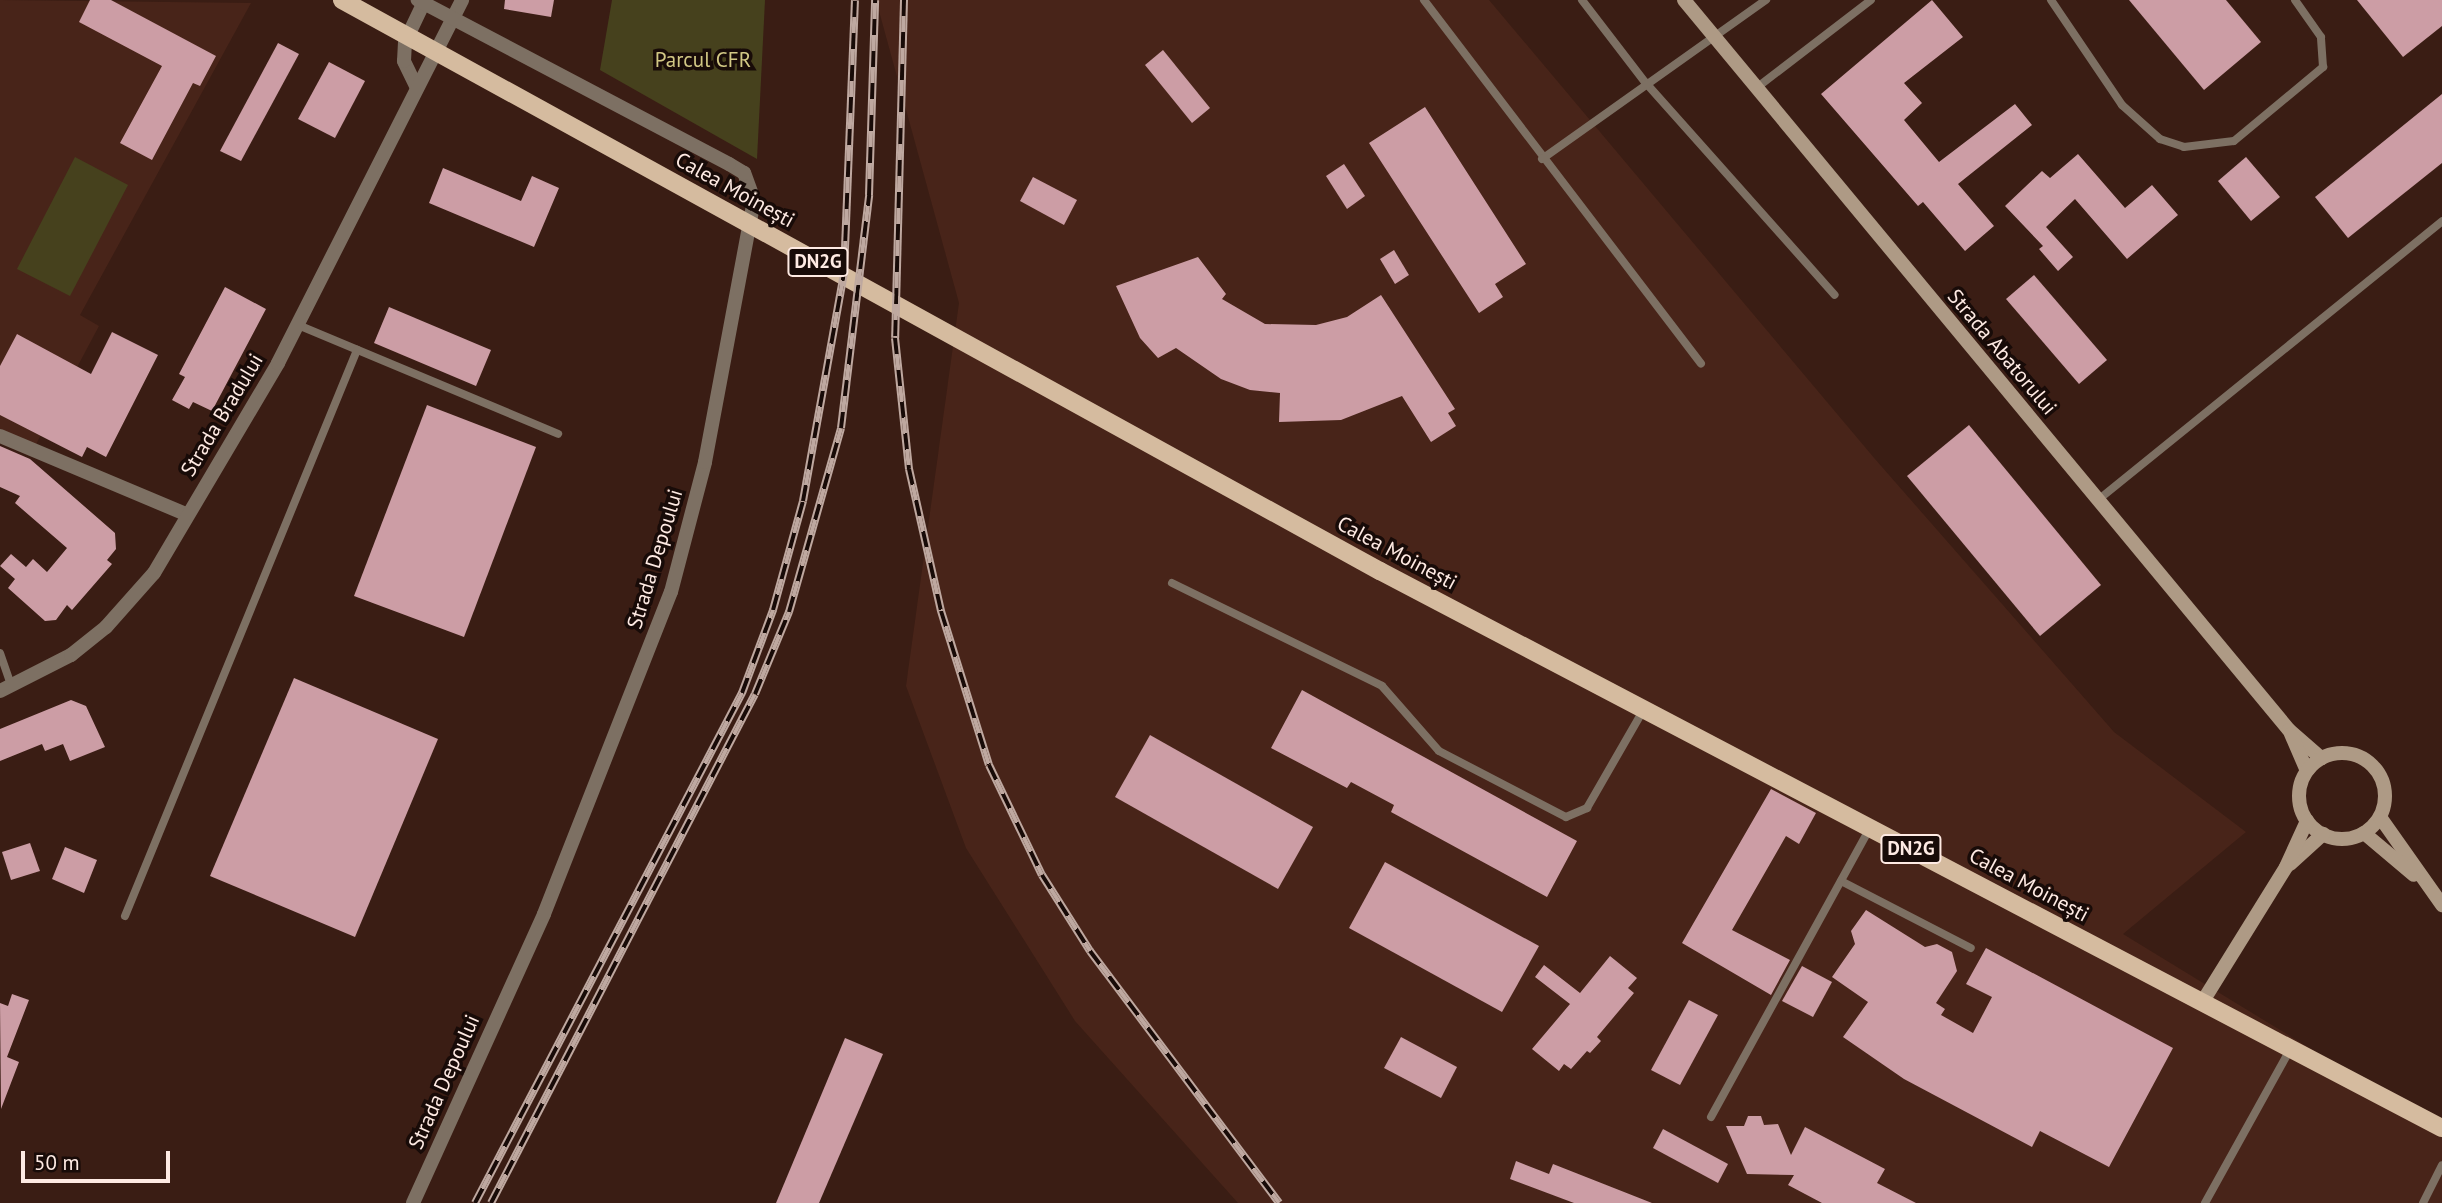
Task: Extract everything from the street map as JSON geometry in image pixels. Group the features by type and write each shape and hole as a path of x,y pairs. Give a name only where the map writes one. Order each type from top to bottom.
{"main road":[{"name":"Calea Moinești","path":"342,0 1295,524 2442,1128"}],"street":[{"name":"Strada Bradului","path":"6,689 71,654 106,627 154,573 298,325 463,0"},
{"name":"Strada Abatorului","path":"1685,0 1755,89 2289,730 2321,758"},
{"name":"Strada Depoului","path":"413,1203 544,914 670,592 705,462 754,200 744,173 729,164 422,1"},
{"path":"414,94 404,61 405,42 422,1"},
{"path":"0,436 186,514"},
{"name":"Strada Abatorului","path":"2289,730 2307,771"},
{"path":"2347,753 2375,768 2385,786 2380,817 2364,833 2351,838 2323,834 2307,821 2299,790 2307,771 2321,758 2347,753"},
{"path":"2380,817 2442,905"},
{"path":"2203,1001 2286,867 2307,821"},
{"path":"2364,833 2426,885"},
{"path":"2286,867 2323,834"}],"lane":[{"path":"1424,0 1542,159 1701,363"},
{"path":"1582,0 1645,82 1835,295"},
{"path":"1542,159 1645,82 1766,0"},
{"path":"1755,89 1871,0"},
{"path":"2051,0 2122,105 2161,139 2184,147 2234,141 2323,67 2321,37 2295,0"},
{"path":"2098,500 2442,221"},
{"path":"298,325 558,434"},
{"path":"125,916 357,350"},
{"path":"1172,583 1382,686 1439,751 1566,817 1587,808 1644,709"},
{"path":"0,653 6,689"},
{"path":"1712,1117 1870,827"},
{"path":"1841,881 1970,948"},
{"path":"2204,1203 2291,1048"},
{"path":"2423,1203 2442,1165"}],"shaded area":[{"path":"0,0 251,3 80,315 99,326 34,448 0,433"},
{"path":"876,0 1489,0 1875,459 2114,732 2246,832 2123,934 2442,1129 2442,1203 1238,1203 1075,1021 966,848 906,686 959,303"}],"green space":[{"name":"Parcul CFR","path":"612,0 765,0 757,159 600,70"},
{"path":"75,157 128,185 70,296 17,269"}],"building":[{"path":"90,0 111,0 216,56 200,86 193,83 152,160 120,143 162,66 79,22"},
{"path":"505,0 554,0 551,17 504,9"},
{"path":"1932,0 1963,37 1904,83 1922,103 1904,120 1939,162 2015,104 2032,125 1958,184 1994,226 1965,251 1923,202 1918,206 1821,94"},
{"path":"2129,0 2226,0 2261,42 2204,90"},
{"path":"2357,0 2442,0 2442,26 2403,57"},
{"path":"278,43 299,54 241,161 220,151"},
{"path":"1163,50 1210,108 1192,123 1145,65"},
{"path":"329,62 365,81 335,138 298,119"},
{"path":"2442,94 2442,163 2348,238 2315,197"},
{"path":"1425,107 1526,264 1495,284 1503,297 1479,313 1369,143"},
{"path":"2078,154 2125,208 2152,185 2178,215 2127,259 2075,199 2046,227 2073,257 2058,271 2039,249 2043,246 2005,206 2042,171 2050,178"},
{"path":"2246,157 2280,197 2251,221 2218,181"},
{"path":"1344,164 1365,196 1347,209 1326,176"},
{"path":"443,168 521,201 532,176 559,188 534,247 429,203"},
{"path":"1033,177 1077,200 1064,225 1020,201"},
{"path":"1394,250 1409,275 1395,284 1380,259"},
{"path":"1198,257 1226,294 1222,299 1265,324 1316,325 1347,317 1381,295 1455,409 1448,413 1456,426 1431,442 1402,396 1341,420 1279,422 1280,393 1250,390 1221,379 1176,348 1158,358 1140,338 1116,286"},
{"path":"2034,275 2107,360 2079,384 2006,299"},
{"path":"225,287 266,309 212,411 193,402 189,409 172,400 185,377 179,374"},
{"path":"389,307 491,350 476,386 374,343"},
{"path":"112,332 158,355 106,457 87,447 82,457 0,415 0,366 17,334 91,374"},
{"path":"427,405 536,447 464,637 354,596"},
{"path":"1969,425 2101,585 2040,636 1907,476"},
{"path":"0,446 30,459 115,533 116,549 107,560 112,564 72,610 67,605 56,620 45,621 8,588 15,579 0,566 11,554 26,567 33,559 47,572 67,548 15,503 20,496 0,487"},
{"path":"294,678 438,739 355,937 210,876"},
{"path":"1302,690 1577,841 1547,897 1391,812 1394,805 1351,782 1347,788 1271,748"},
{"path":"71,700 86,706 105,747 70,761 63,744 45,751 42,744 0,761 0,729"},
{"path":"1150,735 1313,827 1278,889 1115,797"},
{"path":"1771,789 1816,813 1799,844 1786,836 1732,930 1790,960 1771,995 1682,943"},
{"path":"30,843 40,871 11,880 2,852"},
{"path":"65,847 97,860 84,893 52,879"},
{"path":"1385,862 1539,946 1502,1012 1349,928"},
{"path":"1866,910 1925,947 1937,944 1952,952 1957,971 1936,1003 1945,1009 1941,1015 1973,1033 1992,997 1966,984 1986,948 2173,1048 2109,1167 2040,1131 2032,1147 1904,1079 1843,1037 1868,1002 1832,977 1855,944 1851,931"},
{"path":"1610,956 1637,978 1628,988 1634,993 1597,1037 1601,1041 1590,1053 1587,1051 1571,1069 1564,1064 1559,1071 1532,1049 1570,1004 1535,977 1544,965 1580,993"},
{"path":"1802,966 1832,982 1813,1017 1782,1001"},
{"path":"12,994 29,1000 7,1057 19,1062 1,1109 0,1003 8,1006"},
{"path":"1689,1000 1718,1015 1680,1085 1651,1070"},
{"path":"1401,1037 1457,1067 1441,1098 1384,1068"},
{"path":"845,1038 883,1054 819,1203 776,1203"},
{"path":"1748,1116 1761,1116 1764,1125 1778,1124 1791,1155 1805,1127 1885,1169 1877,1183 1916,1203 1822,1203 1788,1185 1794,1175 1747,1174 1726,1126 1744,1126"},
{"path":"1663,1129 1728,1164 1718,1183 1653,1148"},
{"path":"1516,1161 1549,1174 1553,1164 1652,1203 1574,1203 1510,1179"}],"railway":[{"path":"475,1203 742,693 773,610 803,501 844,273 855,0"},
{"path":"491,1203 755,694 789,612 841,428 869,195 875,0"},
{"path":"904,0 895,338 909,469 941,611 989,765 1042,875 1090,951 1279,1203"}]}
